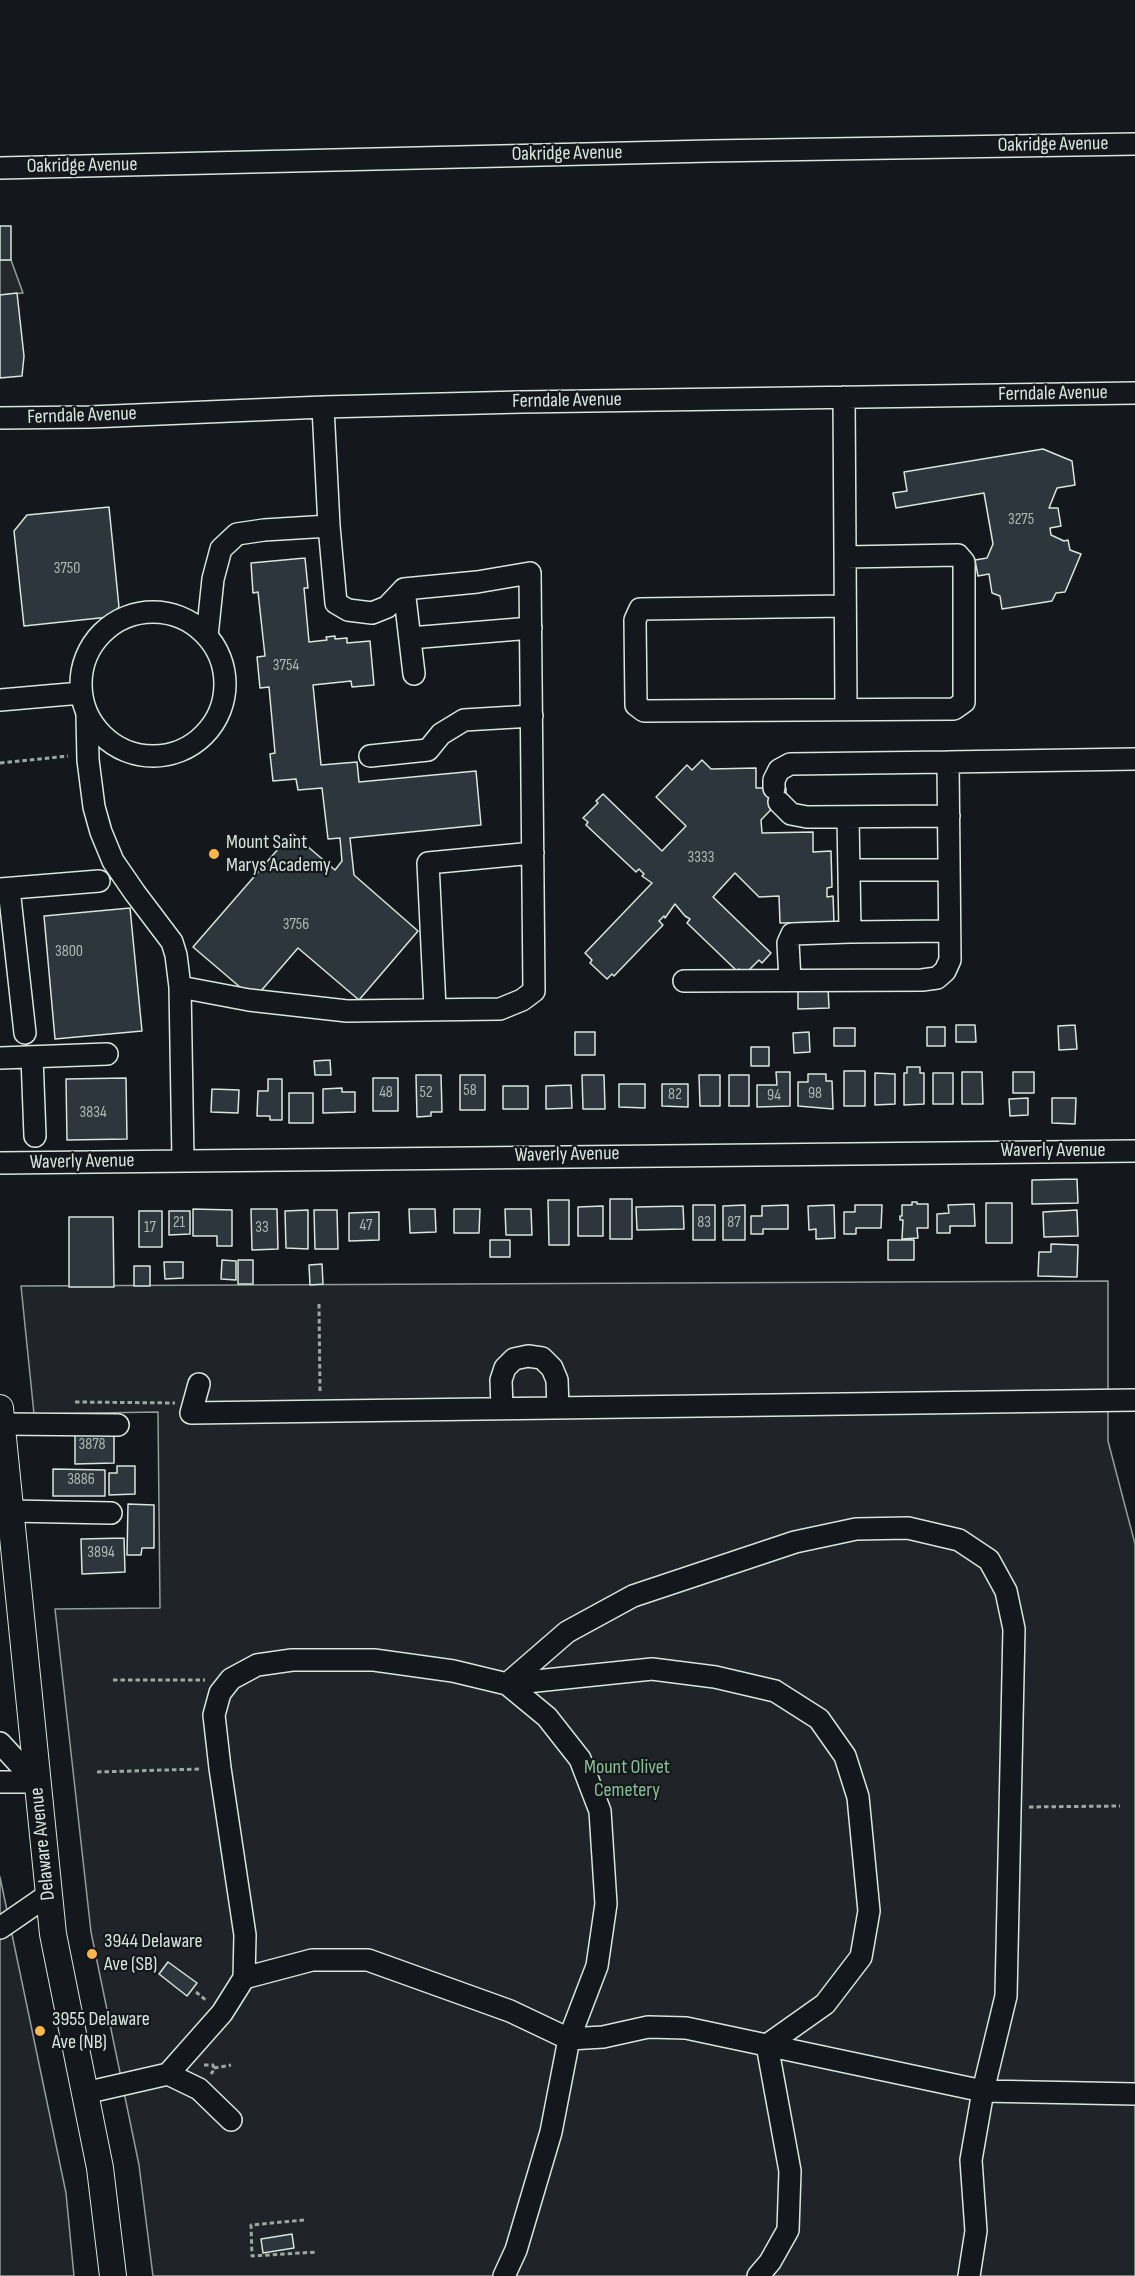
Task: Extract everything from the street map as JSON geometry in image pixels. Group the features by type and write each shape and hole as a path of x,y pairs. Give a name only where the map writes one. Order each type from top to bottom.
{"main road":[{"name":"Delaware Avenue","path":"1,1416 3,1473 11,1511 36,1782 53,1934 100,2169 113,2276"}],"street":[{"name":"Oakridge Avenue","path":"0,168 710,151 1135,144"},
{"name":"Ferndale Avenue","path":"0,418 90,417 323,406 1135,393"},
{"path":"844,398 846,710"},
{"path":"180,987 249,1000 347,1011 435,1008 500,1009 522,1000 534,991 530,573 477,582 404,590 387,607 372,613 348,610 336,603 329,526 323,406"},
{"path":"207,636 213,579 221,549 237,534 329,526"},
{"path":"845,557 958,555 964,562 963,702 954,709 644,711 636,705 634,620 640,609 845,606"},
{"path":"404,590 414,674"},
{"path":"87,715 100,734 120,749 144,756 169,755 192,746 211,729 223,706 226,681 220,657 207,636 189,622 168,614 145,613 123,619 104,631 90,649 82,670 81,693 87,715 88,754 94,807 101,832 113,861 172,942 176,955 180,987 183,1160"},
{"path":"410,638 531,628"},
{"path":"0,700 81,693"},
{"path":"370,756 428,750 441,734 464,720 532,716"},
{"path":"949,816 807,817 791,814 776,795 774,780 779,770 790,764 1135,759"},
{"path":"684,981 922,980 937,978 945,971 950,960 948,762"},
{"path":"848,817 850,932"},
{"path":"435,1008 428,862 533,852"},
{"path":"849,870 949,870"},
{"path":"25,1033 4,889 99,881"},
{"path":"790,980 788,943 792,934 949,931"},
{"path":"0,1058 107,1054"},
{"path":"32,1057 35,1136"},
{"name":"Waverly Avenue","path":"0,1163 1135,1150"},
{"path":"502,1408 501,1380 505,1368 514,1359 528,1356 542,1358 552,1368 557,1380 558,1407"},
{"path":"199,1384 190,1413 1135,1400"},
{"path":"1,1416 118,1425"},
{"path":"11,1511 111,1513"},
{"path":"507,1684 567,1632 633,1596 795,1542 856,1529 908,1527 959,1540 989,1560 1006,1591 1014,1629 1006,1996 983,2091 971,2160 976,2231 969,2276"},
{"path":"85,2093 168,2074 222,2013 244,1978 245,1935 214,1715 220,1693 231,1679 257,1665 292,1660 374,1660 453,1671 507,1684 652,1669 715,1677 775,1691 819,1719 845,1756 858,1797 869,1911 861,1957 825,2004 768,2045"},
{"path":"504,2276 516,2250 551,2132 569,2039 597,1966 606,1904 600,1811 580,1759 547,1717 507,1684"},
{"path":"0,1743 36,1782"},
{"path":"0,1782 36,1782"},
{"path":"0,1928 48,1895"},
{"path":"244,1978 312,1960 368,1960 510,2012 569,2039 603,2037 648,2027 686,2028 983,2091 1135,2094"},
{"path":"758,2276 770,2262 788,2230 790,2171 768,2045"},
{"path":"168,2074 199,2089 231,2120"}],"path":[{"path":"0,763 88,754"},
{"path":"319,1304 321,1411"},
{"path":"75,1402 173,1401 190,1413"},
{"path":"113,1680 231,1679"},
{"path":"97,1772 220,1768"},
{"path":"1010,1807 1120,1806"},
{"path":"210,2064 214,2068 212,2074 204,2072 203,2067 210,2064"},
{"path":"214,2068 231,2065"},
{"path":"304,2220 251,2225 252,2256 317,2252"}],"green space":[{"name":"Mount Olivet Cemetery","path":"1108,1281 1108,1441 1135,1544 1135,2276 153,2276 139,2165 91,1932 55,1609 160,1608 158,1412 34,1414 21,1286"},
{"path":"0,1877 66,2193 74,2276 0,2276"}],"shaded area":[{"path":"0,260 11,260 23,293 0,295"}],"building":[{"path":"0,226 11,226 11,260 0,260"},
{"path":"17,293 24,356 22,376 0,378 0,295"},
{"path":"1043,449 1072,461 1075,485 1057,488 1049,508 1058,508 1061,526 1050,528 1051,535 1064,541 1068,540 1070,550 1081,554 1065,592 1056,593 1052,601 1002,609 1000,596 992,593 989,574 978,576 975,560 987,558 993,544 984,493 896,508 893,493 907,491 904,472"},
{"path":"109,507 119,607 109,617 24,626 14,531 27,515"},
{"path":"305,558 308,588 304,588 309,642 327,640 326,637 335,636 335,639 347,638 347,643 370,641 374,685 352,687 351,681 313,685 321,765 357,762 359,782 476,771 481,825 350,838 354,875 418,931 359,1000 298,948 254,999 193,947 292,833 335,870 342,861 340,838 328,839 322,788 298,790 296,779 273,781 270,754 275,753 269,687 260,688 257,657 265,656 258,592 253,593 251,563"},
{"path":"702,760 711,769 756,768 756,788 786,788 786,794 761,820 762,833 813,832 813,852 831,851 832,887 827,888 827,897 833,896 834,922 780,923 779,896 759,897 735,873 713,897 771,953 762,963 759,960 745,974 739,969 737,971 687,923 690,919 675,904 665,918 664,916 659,921 663,925 614,976 612,974 607,979 590,963 592,960 585,953 652,883 642,876 644,874 639,869 636,872 586,825 588,822 583,818 598,803 596,801 603,794 662,851 686,826 656,797 687,765 692,770"},
{"path":"130,908 142,1031 55,1039 44,916"},
{"path":"828,988 829,1008 798,1009 798,989"},
{"path":"956,1025 975,1025 976,1042 956,1042"},
{"path":"1075,1025 1077,1049 1059,1050 1058,1026"},
{"path":"927,1027 945,1027 945,1046 927,1046"},
{"path":"834,1028 855,1028 855,1046 834,1046"},
{"path":"575,1032 595,1032 595,1055 575,1055"},
{"path":"809,1032 810,1052 794,1053 793,1033"},
{"path":"751,1047 769,1047 769,1066 751,1066"},
{"path":"330,1060 331,1075 315,1075 314,1061"},
{"path":"907,1067 920,1067 920,1073 924,1073 924,1104 904,1105 904,1073 907,1073"},
{"path":"844,1071 865,1071 865,1106 844,1106"},
{"path":"776,1072 790,1072 790,1106 757,1107 757,1085 777,1085"},
{"path":"962,1072 982,1072 983,1104 962,1104"},
{"path":"1013,1072 1034,1072 1034,1093 1013,1093"},
{"path":"875,1073 895,1074 895,1104 875,1105"},
{"path":"933,1073 953,1073 953,1104 933,1104"},
{"path":"808,1074 826,1074 826,1081 832,1081 833,1109 798,1106 798,1082 808,1082"},
{"path":"416,1075 441,1075 442,1112 431,1112 431,1116 417,1117"},
{"path":"460,1075 485,1075 485,1110 460,1110"},
{"path":"582,1075 604,1075 605,1109 583,1109"},
{"path":"699,1075 720,1075 720,1106 700,1106"},
{"path":"729,1075 749,1075 749,1106 729,1106"},
{"path":"126,1078 127,1139 67,1140 66,1079"},
{"path":"373,1078 398,1078 398,1111 373,1111"},
{"path":"268,1079 282,1079 282,1120 270,1120 270,1116 257,1116 258,1091 268,1091"},
{"path":"619,1084 645,1084 645,1108 619,1107"},
{"path":"662,1084 688,1084 688,1107 662,1106"},
{"path":"571,1085 572,1108 546,1109 546,1086"},
{"path":"503,1086 528,1086 528,1109 503,1109"},
{"path":"342,1088 342,1092 355,1092 355,1112 323,1113 323,1089"},
{"path":"212,1089 239,1090 238,1113 211,1112"},
{"path":"289,1093 313,1093 313,1123 289,1123"},
{"path":"1028,1098 1028,1115 1010,1116 1009,1099"},
{"path":"1052,1098 1076,1098 1075,1124 1052,1123"},
{"path":"1077,1179 1078,1203 1032,1204 1032,1180"},
{"path":"610,1199 632,1199 632,1239 610,1239"},
{"path":"548,1200 569,1200 569,1245 549,1245"},
{"path":"912,1202 928,1204 928,1228 917,1228 918,1238 902,1239 903,1220 900,1220 900,1216 902,1216 902,1205 912,1205"},
{"path":"986,1203 1012,1203 1012,1243 986,1243"},
{"path":"974,1204 975,1226 950,1226 950,1233 937,1233 937,1214 949,1213 948,1205"},
{"path":"693,1205 715,1205 715,1240 693,1240"},
{"path":"745,1205 745,1240 723,1240 723,1206"},
{"path":"788,1205 788,1229 763,1229 763,1234 751,1234 751,1216 762,1216 762,1206"},
{"path":"834,1205 835,1238 816,1239 816,1229 809,1230 808,1206"},
{"path":"855,1205 882,1205 881,1228 856,1228 856,1234 844,1234 844,1212 855,1212"},
{"path":"603,1206 603,1236 578,1236 578,1207"},
{"path":"683,1206 684,1229 637,1230 636,1207"},
{"path":"193,1209 232,1210 232,1246 217,1246 217,1236 193,1236"},
{"path":"251,1209 277,1209 278,1249 252,1250"},
{"path":"409,1209 435,1209 436,1232 410,1233"},
{"path":"454,1209 480,1209 479,1233 454,1233"},
{"path":"505,1209 531,1209 532,1235 506,1235"},
{"path":"308,1210 308,1249 286,1248 285,1211"},
{"path":"314,1210 337,1210 338,1249 315,1249"},
{"path":"1077,1210 1078,1236 1044,1237 1043,1212"},
{"path":"139,1211 162,1211 162,1247 139,1247"},
{"path":"169,1211 190,1211 190,1234 169,1235"},
{"path":"379,1212 379,1240 349,1241 349,1213"},
{"path":"69,1217 113,1217 114,1287 69,1287"},
{"path":"490,1240 510,1240 510,1257 490,1257"},
{"path":"888,1240 914,1240 914,1260 888,1260"},
{"path":"1051,1244 1078,1245 1077,1277 1038,1276 1039,1252 1051,1252"},
{"path":"222,1260 236,1261 236,1280 221,1279"},
{"path":"238,1260 253,1260 253,1284 238,1284"},
{"path":"164,1262 183,1262 183,1278 165,1279"},
{"path":"322,1264 323,1284 310,1285 309,1265"},
{"path":"134,1266 150,1266 150,1286 134,1286"},
{"path":"75,1435 114,1435 114,1463 75,1464"},
{"path":"117,1466 135,1466 135,1494 109,1495 109,1473 117,1473"},
{"path":"53,1469 105,1470 105,1496 53,1496"},
{"path":"128,1504 154,1505 154,1548 142,1548 141,1555 127,1555"},
{"path":"124,1538 125,1572 82,1574 81,1539"},
{"path":"168,1962 197,1983 187,1996 159,1974"},
{"path":"292,2234 294,2248 263,2253 261,2239"}],"place":[{"name":"Mount Saint Marys Academy","path":"214,854"},
{"name":"3944 Delaware Ave (SB)","path":"92,1954"},
{"name":"3955 Delaware Ave (NB)","path":"40,2031"}]}
